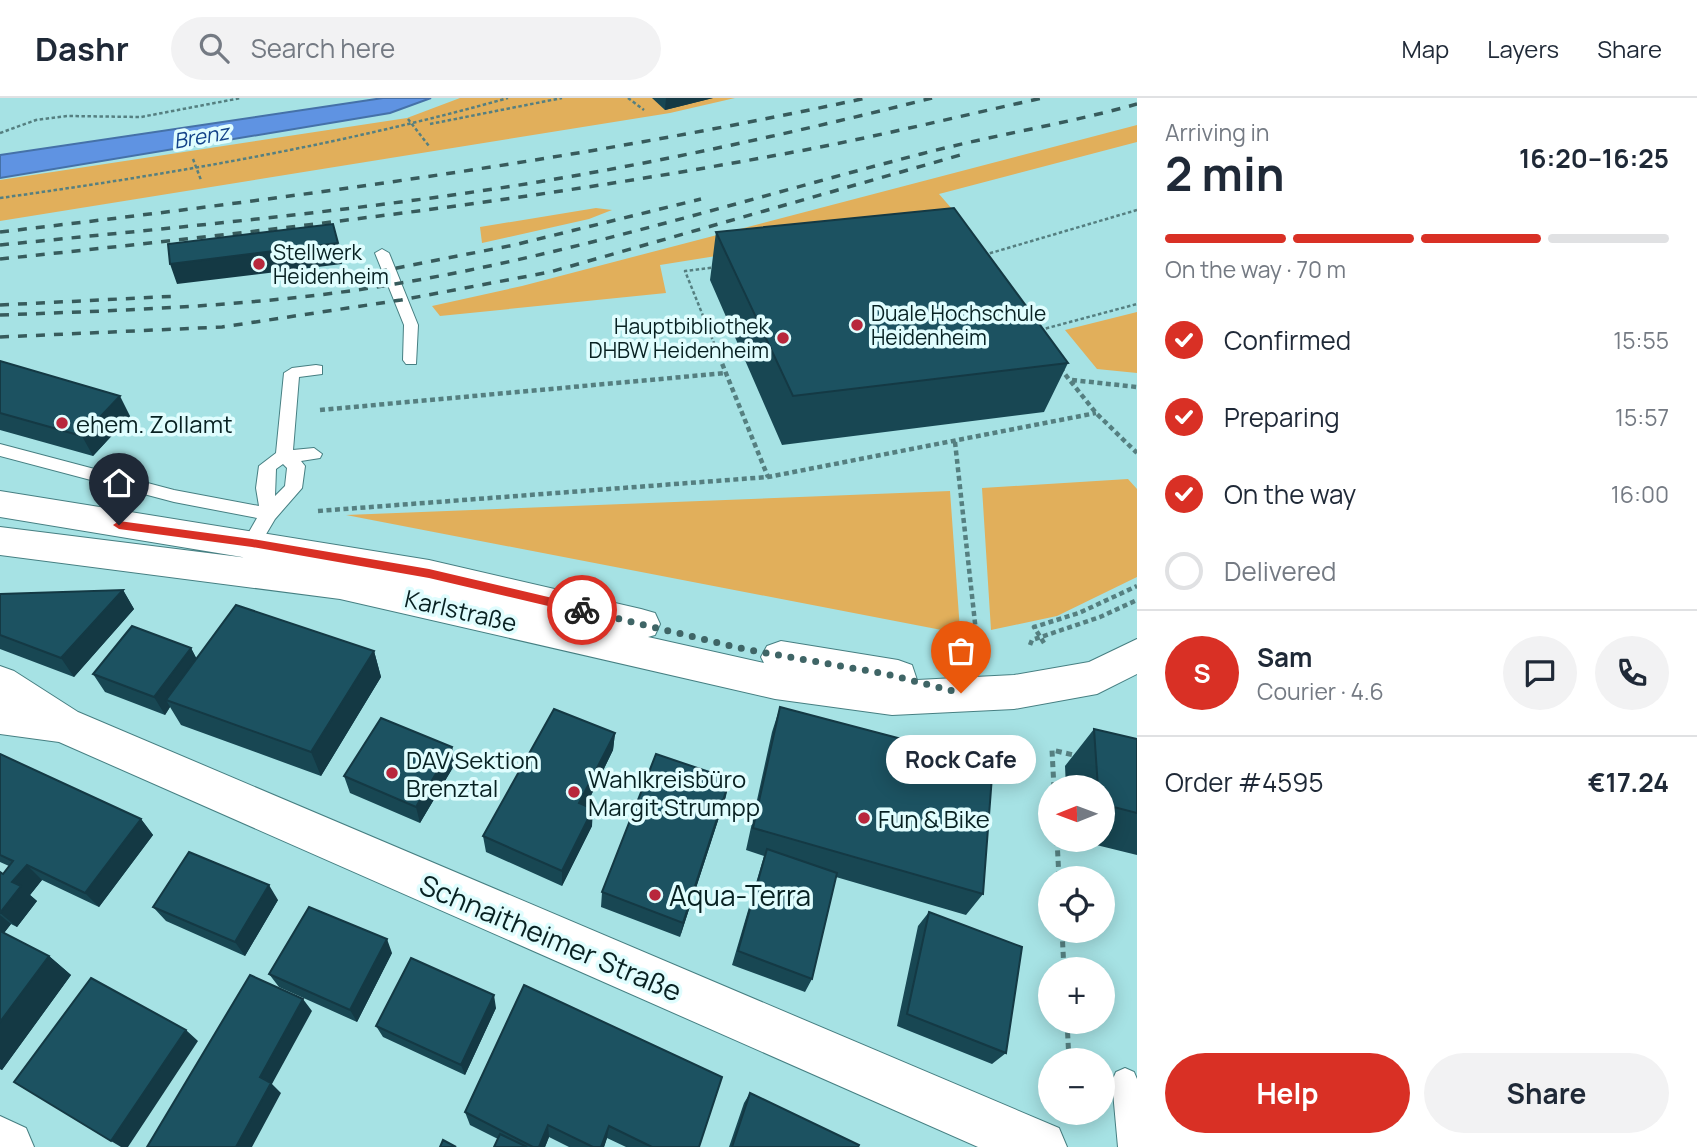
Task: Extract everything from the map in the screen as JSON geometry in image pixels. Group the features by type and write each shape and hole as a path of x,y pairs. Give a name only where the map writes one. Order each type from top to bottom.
{"street":[{"name":"Karlstraße","path":"0,504 119,525 252,542 303,578 432,603 775,682 892,698 986,693 1097,677 1137,655"},
{"name":"Karlstraße","path":"0,541 252,542"},
{"name":"Schnaitheimer Straße","path":"0,683 63,725 1040,1147"},
{"name":"Schnaitheimer Straße","path":"0,716 63,725"},
{"path":"0,1143 7,1147"}],"lane":[{"path":"382,253 411,325 411,360"},
{"path":"284,456 292,373 316,370"},
{"path":"0,450 174,496 252,542"},
{"path":"252,542 268,466 284,456 314,454"},
{"path":"252,542 293,488 296,466 284,456"},
{"path":"1125,1081 1131,1147"}],"path":[{"path":"0,133 67,116 141,117 241,98"},
{"path":"412,127 508,98"},
{"path":"0,198 197,169 562,98"},
{"path":"628,98 645,110"},
{"path":"408,119 429,146"},
{"path":"192,159 201,180"},
{"path":"973,258 1137,210"},
{"path":"725,265 685,271 768,477"},
{"path":"1032,332 1137,304"},
{"path":"1057,363 1096,413 1137,453"},
{"path":"288,412 726,373"},
{"path":"1070,380 1137,387"},
{"path":"252,542 768,477 1096,413"},
{"path":"955,442 986,693"},
{"path":"986,693 1032,640 1100,617 1137,600"},
{"path":"1053,775 1052,750 1090,758"}],"shaded area":[{"path":"460,98 735,98 670,113 0,221 0,180 407,118"},
{"path":"1137,125 1137,142 939,194 959,217 660,265 666,293 440,316 432,306 522,286"},
{"path":"596,208 612,210 589,219 482,243 480,227"},
{"path":"1137,312 1137,373 1097,369 1065,330"},
{"path":"1128,479 1137,489 1137,577 1057,616 991,630 982,488"},
{"path":"950,491 960,630 952,632 346,515"}],"water":[{"name":"Brenz","path":"383,98 431,98 390,113 0,178 0,155"}],"building":[{"path":"954,208 1068,363 793,396 716,232"},
{"path":"333,224 338,243 170,264 168,244"},
{"path":"0,361 120,396 82,436 0,413"},
{"path":"123,590 61,658 0,635 0,594"},
{"path":"236,605 374,651 311,752 166,700"},
{"path":"132,626 191,648 154,697 93,674"},
{"name":"Fun & Bike","path":"780,707 993,763 983,894 753,828"},
{"path":"554,709 615,733 579,803 593,809 562,871 483,836"},
{"path":"381,718 452,747 416,807 344,776"},
{"path":"1094,729 1137,739 1137,813 1115,807 1115,775 1097,775"},
{"path":"0,754 141,819 85,893 27,865 12,882 21,886 0,913 0,872 3,874 13,861 0,855"},
{"path":"656,754 730,779 683,923 602,892"},
{"path":"767,849 837,873 812,979 738,951"},
{"path":"189,852 269,885 235,942 153,907"},
{"path":"309,907 387,939 350,1010 269,974"},
{"path":"929,912 1022,947 1006,1053 907,1014"},
{"path":"0,931 49,956 0,1022"},
{"path":"411,958 494,995 461,1065 376,1026"},
{"path":"250,975 303,999 260,1077 271,1083 236,1147 147,1147"},
{"path":"91,978 186,1030 111,1141 14,1082"},
{"path":"524,985 722,1077 699,1147 652,1147 609,1126 601,1147 593,1147 548,1125 539,1147 533,1147 465,1112"},
{"path":"750,1093 859,1145 732,1147"},
{"path":"500,1134 527,1147 494,1147"},
{"path":"443,1140 456,1147 440,1147"}],"railway":[{"path":"0,232 435,176 651,140 866,98"},
{"path":"0,245 337,210 538,182 736,144 932,98"},
{"path":"0,259 290,227 580,188 806,150 1042,98"},
{"path":"0,315 248,302 346,291 462,272 594,242 948,147 1137,104"},
{"path":"0,337 222,327 401,300 550,272 964,154"},
{"path":"325,282 514,245 701,199"},
{"path":"0,305 179,296"}],"way so far":[{"path":"582,610 744,649 886,674 961,693"}],"place":[{"name":"Stellwerk Heidenheim","path":"259,264"},
{"name":"Duale Hochschule Heidenheim","path":"857,325"},
{"name":"Hauptbibliothek DHBW Heidenheim","path":"783,338"},
{"name":"ehem. Zollamt","path":"62,423"},
{"name":"Rock Cafe","path":"961,693"},
{"name":"DAV Sektion Brenztal","path":"392,773"},
{"name":"Wahlkreisbüro Margit Strumpp","path":"574,792"},
{"name":"Fun & Bike","path":"864,818"},
{"name":"Aqua-Terra","path":"655,895"}],"route":[{"path":"119,525 252,543 429,574 582,610"}]}
